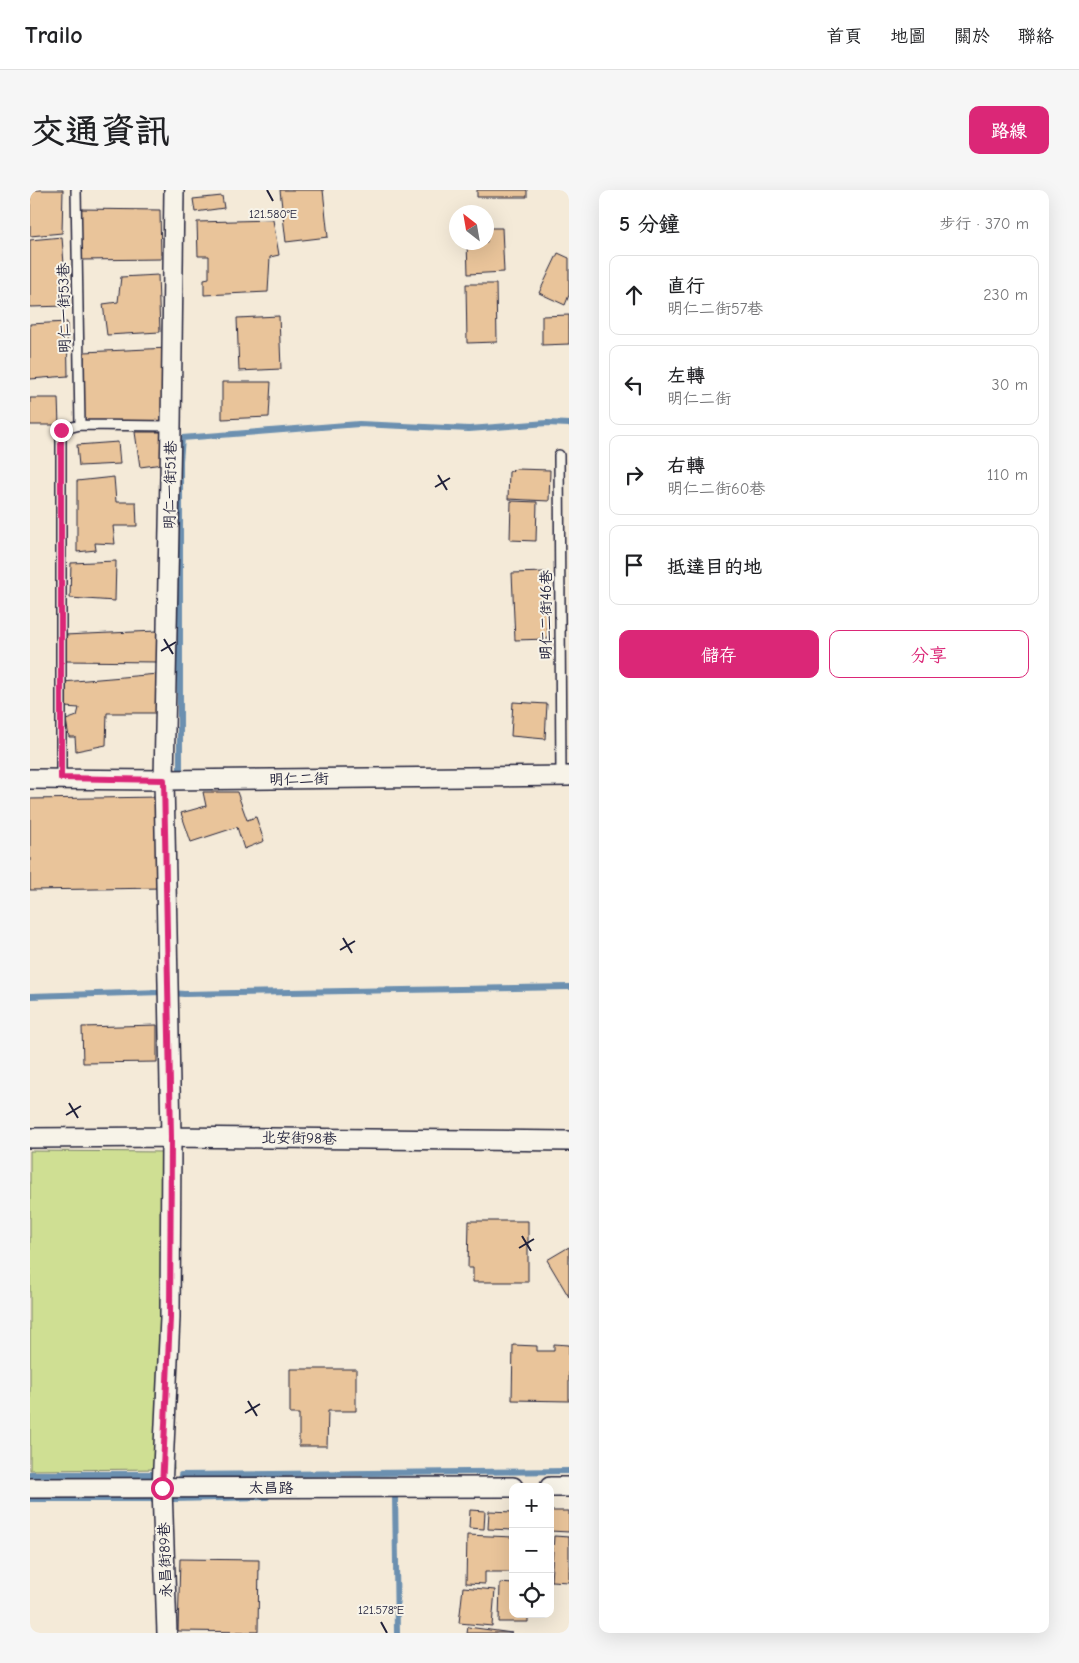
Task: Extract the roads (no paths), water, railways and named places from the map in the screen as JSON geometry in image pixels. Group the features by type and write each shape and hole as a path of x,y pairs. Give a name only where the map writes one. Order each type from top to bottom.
{"street":[{"name":"明仁一街51巷","path":"171,1137 164,780 174,190"},
{"name":"明仁二街","path":"30,779 164,780 565,776"},
{"name":"北安街98巷","path":"30,1138 171,1137 569,1141"},
{"name":"永昌街89巷","path":"167,1633 162,1488 170,1318 171,1137"},
{"name":"太昌路","path":"30,1488 509,1487"},
{"path":"554,1487 569,1487"}],"lane":[{"name":"明仁一街53巷","path":"76,190 80,425"},
{"path":"61,778 61,430 80,425 171,426"},
{"name":"明仁二街46巷","path":"559,455 565,776"}],"waterway":[{"path":"180,779 180,461 182,438 359,424 469,429 547,423 569,424"},
{"path":"30,996 162,992 184,994 569,987"},
{"path":"181,1475 569,1471"},
{"path":"30,1474 153,1474"},
{"path":"397,1633 395,1494 400,1494"},
{"path":"173,1499 267,1497"},
{"path":"30,1499 150,1499"}]}
